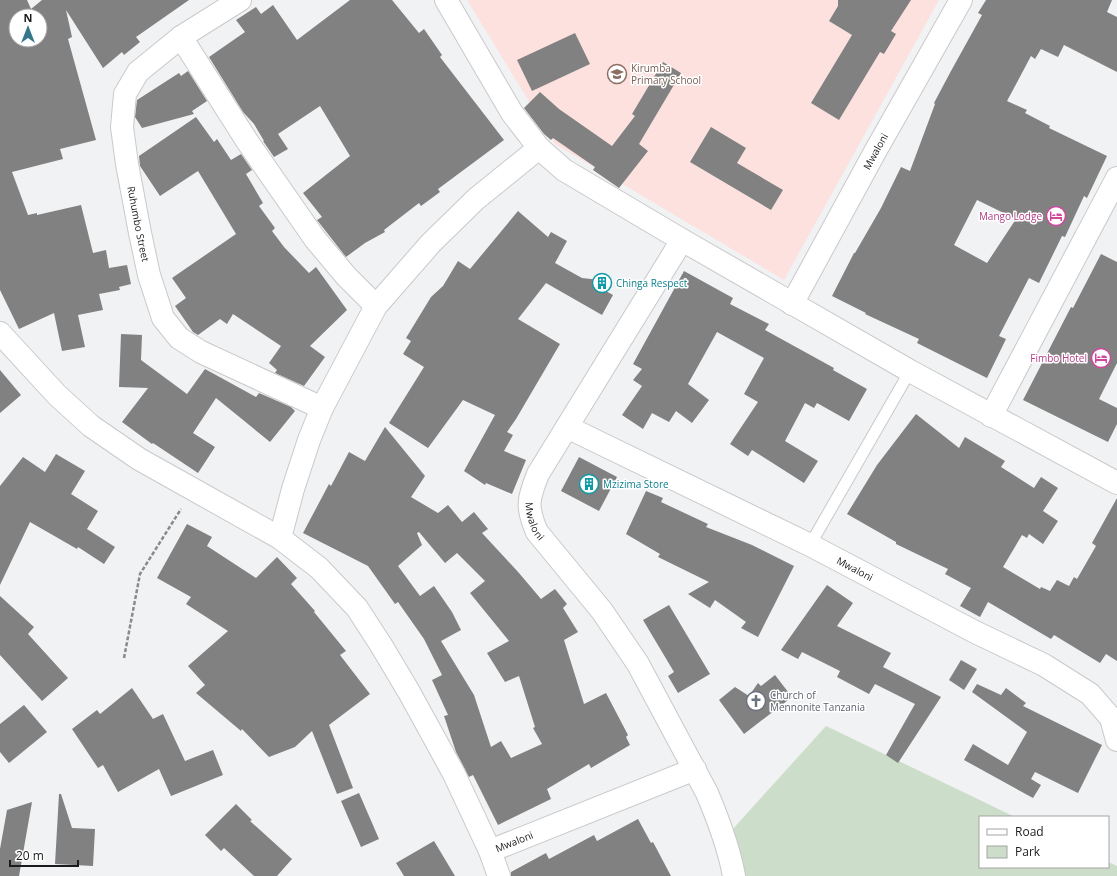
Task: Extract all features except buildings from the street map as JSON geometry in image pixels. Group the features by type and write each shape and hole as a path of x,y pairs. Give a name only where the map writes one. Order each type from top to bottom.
{"street":[{"name":"Ruhumbo Street","path":"240,0 181,37 138,72 125,94 122,126 127,164 149,275 163,318 179,338 201,352 322,408"},
{"path":"446,0 512,113 538,148 564,170 792,304 910,371 991,416 1116,481"},
{"name":"Mwaloni","path":"792,304 876,150 961,0"},
{"path":"181,37 242,134 315,239 346,276 376,306"},
{"path":"280,538 293,489 309,440 322,408 376,306 432,243 476,199 538,148"},
{"path":"991,416 1117,178"},
{"name":"Mwaloni","path":"682,240 538,474 530,493 529,506 531,519 537,532 602,611 638,664 695,769 716,813 734,876"},
{"path":"0,333 57,395 91,426 139,459 280,538 319,568 357,608 409,692 447,760 490,852 499,876"},
{"name":"Mwaloni","path":"567,428 810,545 975,632 1044,665 1090,694 1111,718 1117,740"},
{"name":"Mwaloni","path":"490,852 695,769"}],"lane":[{"path":"810,545 910,371"}],"path":[{"path":"124,658 140,574 193,490"}],"shaded area":[{"path":"467,0 939,0 784,280 555,144"}],"green space":[{"path":"826,726 1013,816 979,816 979,868 1109,868 1109,862 1117,866 1117,876 742,876 732,830"}],"place":[{"name":"Kirumba Primary School","path":"617,74"},
{"name":"Mango Lodge","path":"1056,216"},
{"name":"Chinga Respect","path":"602,283"},
{"name":"Fimbo Hotel","path":"1101,358"},
{"name":"Mzizima Store","path":"589,484"},
{"name":"Church of Mennonite Tanzania","path":"756,701"}]}
